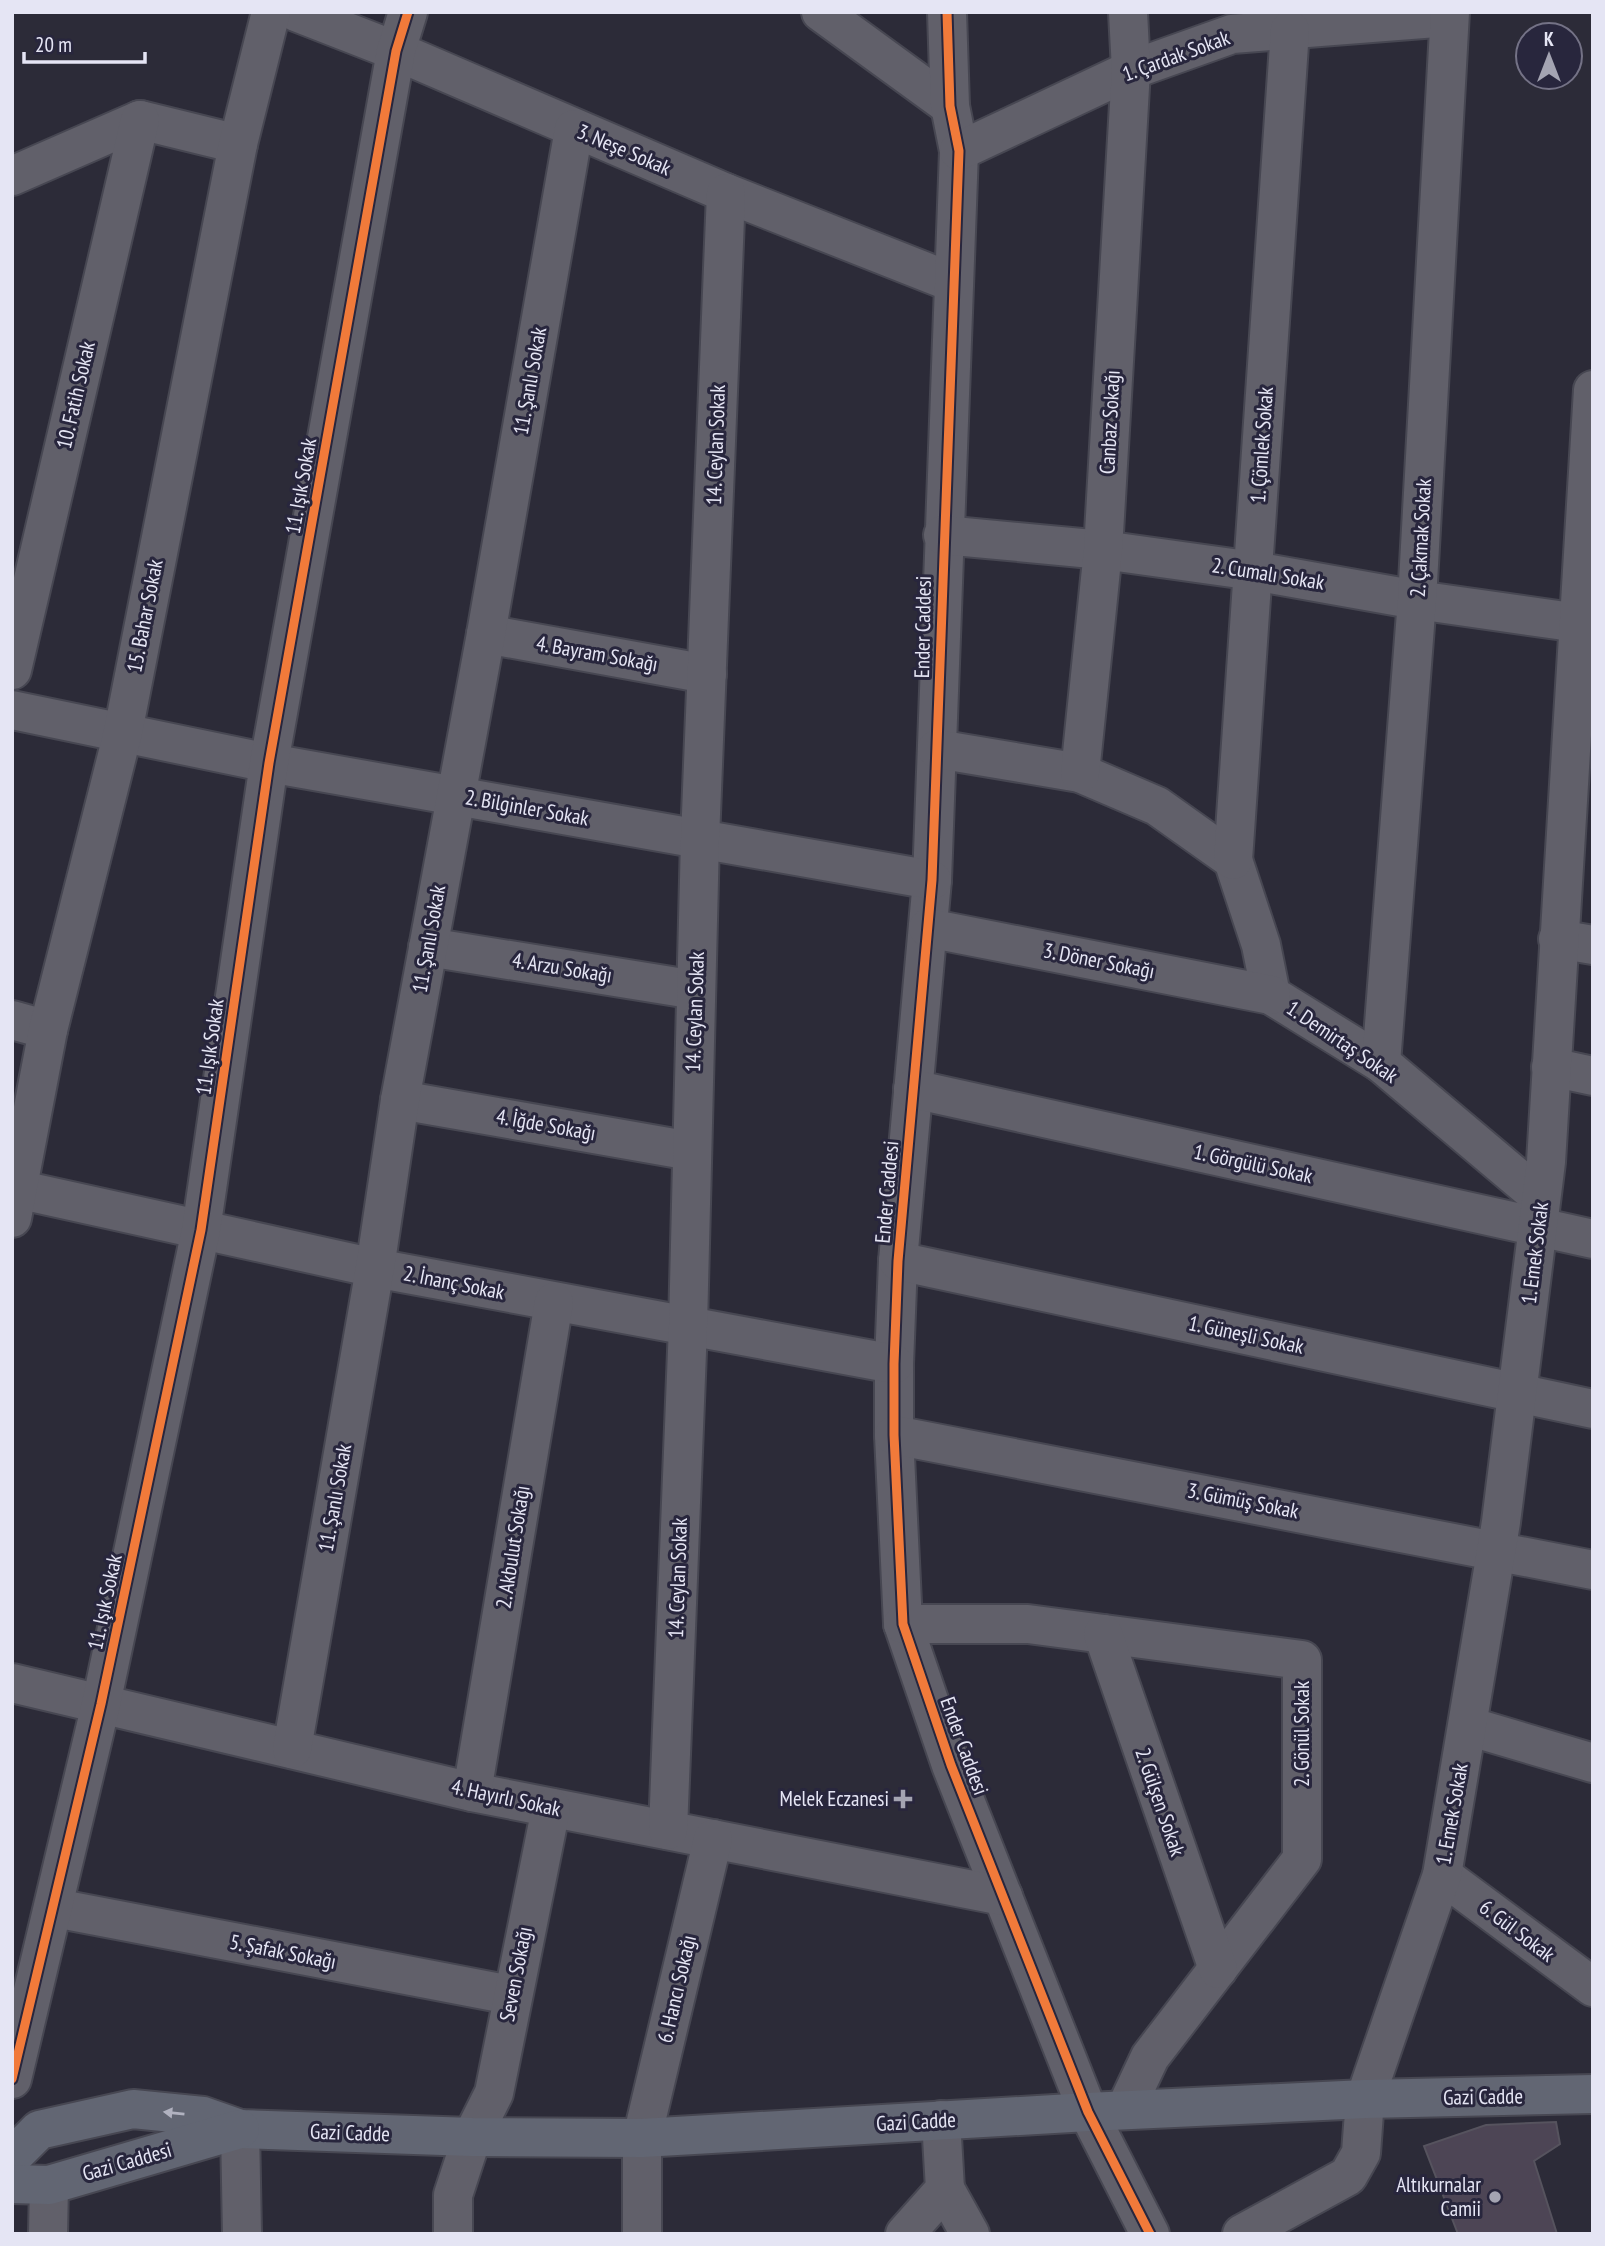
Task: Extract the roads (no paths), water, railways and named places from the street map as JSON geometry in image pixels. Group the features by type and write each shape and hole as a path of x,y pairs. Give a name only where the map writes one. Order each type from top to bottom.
{"main road":[{"name":"Gazi Cadde","path":"240,2129 472,2137 642,2138 1365,2099 1593,2094"},
{"path":"12,2157 39,2130 133,2109 203,2116 240,2129"},
{"name":"Gazi Caddesi","path":"30,2185 240,2129"}],"street":[{"name":"15. Bahar Sokak","path":"14,1199 30,1025 123,732 238,144 271,12"},
{"name":"3. Neşe Sokak","path":"296,12 396,51 726,193 954,283"},
{"name":"11. Işık Sokak","path":"12,2079 55,1908 101,1704 201,1230 270,763 396,51 408,12"},
{"path":"821,12 950,106"},
{"name":"Ender Caddesi","path":"947,12 950,106 960,151 943,535 932,880 898,1261 894,1364 894,1435 903,1624 951,1765 1003,1896 1106,2111 1150,2234"},
{"name":"Canbaz Sokağı","path":"1080,773 1102,550 1131,70 1128,12"},
{"name":"1. Çardak Sokak","path":"960,151 1233,23 1290,30 1450,15"},
{"name":"2. Çakmak Sokak","path":"1381,1063 1418,600 1450,15"},
{"name":"1. Çömlek Sokak","path":"1233,860 1290,30"},
{"path":"12,176 140,120 238,144"},
{"name":"10. Fatih Sokak","path":"12,670 140,120"},
{"name":"11. Şanlı Sokak","path":"292,1749 375,1268 400,1100 486,634 574,129"},
{"name":"14. Ceylan Sokak","path":"668,1830 688,1326 700,839 726,193"},
{"name":"1. Emek Sokak","path":"1242,2234 1349,2176 1361,2152 1365,2099 1442,1875 1497,1549 1540,1212 1551,1067 1576,942 1593,390"},
{"name":"2. Cumalı Sokak","path":"943,535 1102,550 1254,571 1418,600 1585,624"},
{"name":"4. Bayram Sokağı","path":"486,634 707,674"},
{"name":"2. Bilginler Sokak","path":"12,710 270,763 932,880"},
{"path":"937,749 1080,773 1157,806 1233,860"},
{"name":"1. Demirtaş Sokak","path":"1233,860 1261,945 1271,995 1381,1063 1540,1212"},
{"name":"3. Döner Sokağı","path":"928,928 1271,995"},
{"name":"4. Arzu Sokağı","path":"428,947 696,989"},
{"path":"1551,1067 1593,1076"},
{"name":"1. Görgülü Sokak","path":"913,1089 1540,1212 1593,1239"},
{"name":"4. İğde Sokağı","path":"400,1100 691,1151"},
{"name":"2. İnanç Sokak","path":"14,1199 201,1230 375,1268 894,1364"},
{"name":"1. Güneşli Sokak","path":"898,1261 1593,1409"},
{"name":"2. Akbulut Sokağı","path":"472,1792 554,1302"},
{"name":"3. Gümüş Sokak","path":"894,1435 1497,1549 1593,1570"},
{"name":"2. Gönül Sokak","path":"903,1624 1028,1624 1302,1660 1302,1859 1106,2111"},
{"name":"2. Gülşen Sokak","path":"1102,1634 1218,1969"},
{"name":"4. Hayırlı Sokak","path":"12,1683 472,1792 1003,1896"},
{"path":"1468,1726 1593,1763"},
{"name":"Seven Sokağı","path":"453,2234 453,2195 472,2137 494,2093 511,1995 551,1808"},
{"name":"6. Hancı Sokağı","path":"642,2234 642,2138 712,1839"},
{"name":"6. Gül Sokak","path":"1442,1875 1593,1987"},
{"name":"5. Şafak Sokağı","path":"55,1908 511,1995"},
{"path":"942,2120 945,2189 970,2234"},
{"path":"240,2129 242,2234"},
{"path":"30,2185 48,2234"},
{"path":"905,2234 945,2189"}],"place":[{"name":"Melek Eczanesi","path":"903,1799"},
{"name":"Altıkurnalar Camii","path":"1495,2197"}]}
